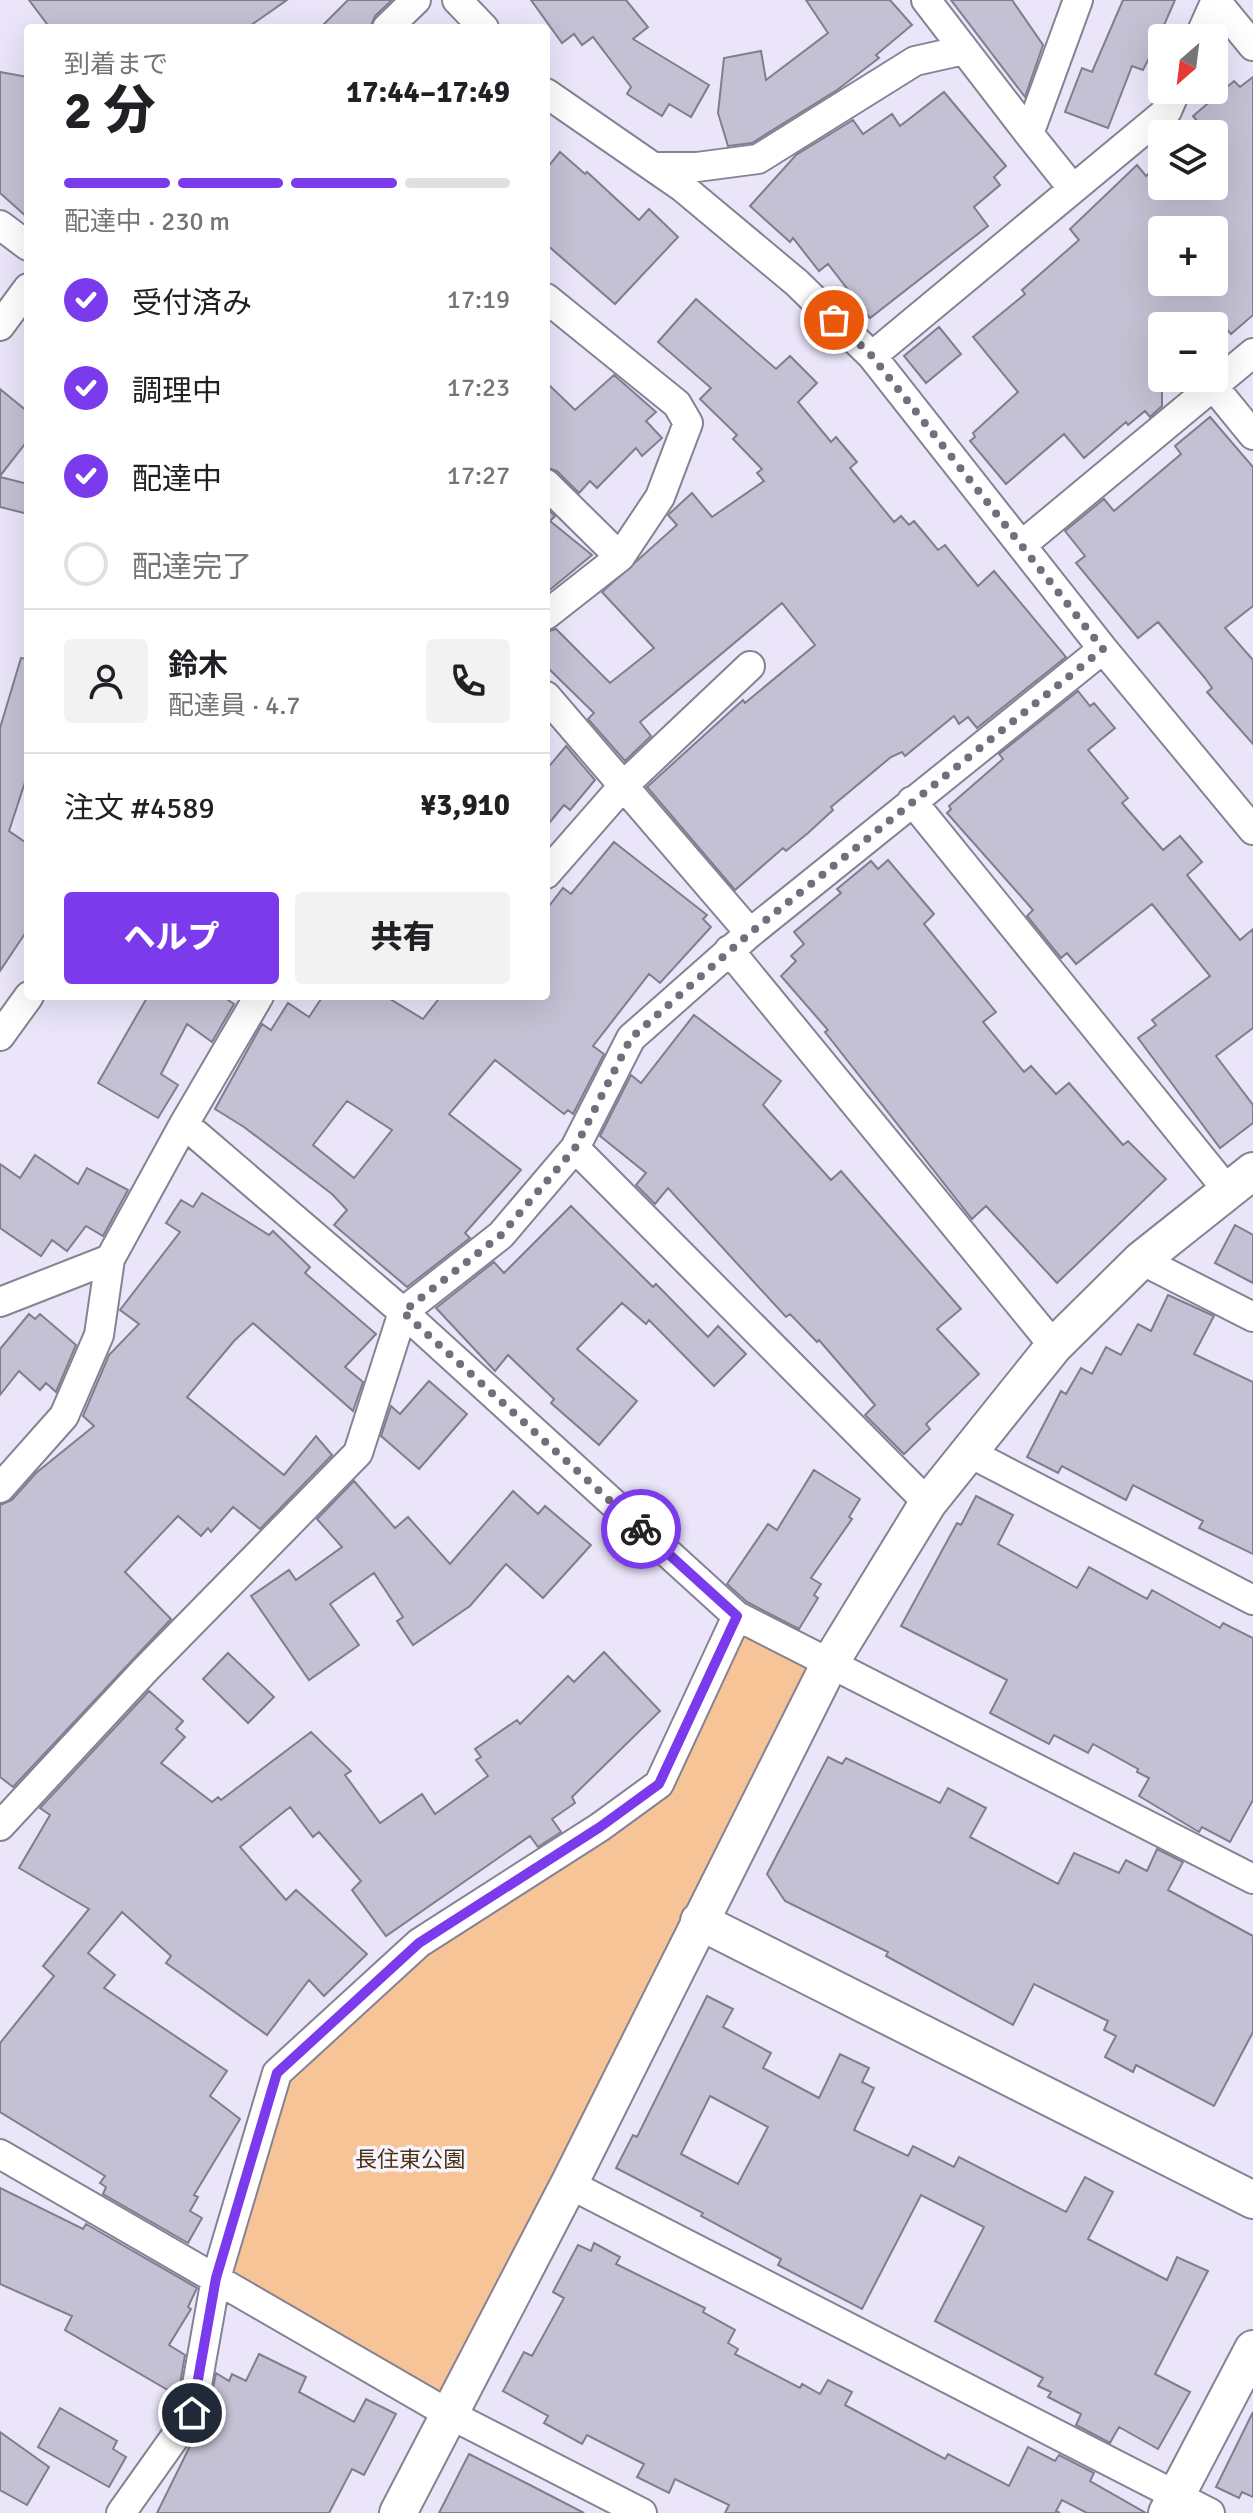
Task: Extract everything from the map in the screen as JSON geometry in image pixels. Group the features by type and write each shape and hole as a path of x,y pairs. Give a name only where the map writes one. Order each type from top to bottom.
{"street":[{"path":"391,24 416,0"},
{"path":"457,0 480,24"},
{"path":"926,0 1073,189"},
{"path":"1029,134 1078,0"},
{"path":"1205,24 1216,0 1253,46"},
{"path":"654,167 697,167 758,159 915,61 964,50"},
{"path":"550,100 654,167 797,283 872,356 1103,649 1253,830"},
{"path":"872,356 1167,111 1170,104"},
{"path":"0,225 24,243"},
{"path":"0,326 24,293"},
{"path":"550,301 677,404 688,423 660,497 620,557 550,612"},
{"path":"1228,374 1253,353"},
{"path":"1023,544 1206,392"},
{"path":"1218,392 1253,435"},
{"path":"550,488 620,557"},
{"path":"0,1826 145,1670 358,1453 403,1312 501,1235 575,1148 631,1038 739,941 1103,649"},
{"path":"550,869 623,786 750,666"},
{"path":"550,701 623,786 739,941 1054,1346"},
{"path":"398,2513 569,2184 830,1663 928,1503 1054,1346 1141,1260 1241,1181 912,801"},
{"path":"0,1036 26,1000"},
{"path":"0,1488 64,1416 99,1335 110,1259 257,1000"},
{"path":"184,1124 403,1312 737,1616 1253,1879"},
{"path":"575,1148 928,1503"},
{"path":"0,1302 110,1259"},
{"path":"1141,1260 1253,1317"},
{"path":"968,1452 1253,1600"},
{"path":"121,2513 192,2413 216,2278 277,2073 419,1943 600,1827 659,1784 737,1616"},
{"path":"699,1921 1253,2200"},
{"path":"0,2154 449,2414 642,2513"},
{"path":"569,2184 1172,2504 1210,2513"},
{"path":"1172,2504 1253,2349"}],"green space":[{"name":"長住東公園","path":"737,1616 830,1663 449,2414 216,2278 277,2073 419,1943 659,1784"}],"building":[{"path":"29,0 287,0 253,24 47,24"},
{"path":"348,0 392,0 375,16 372,24 324,24"},
{"path":"531,0 626,0 648,27 633,39 709,85 691,117 669,104 662,116 627,94 631,87 593,37 582,45 574,34 562,43"},
{"path":"806,0 890,0 912,25 876,55 879,58 837,90 752,143 728,146 718,113 724,58 761,51 766,80 828,33"},
{"path":"951,0 1012,0 1043,45 1025,97"},
{"path":"1123,0 1175,0 1164,24 1148,24 1148,60 1143,70 1132,66 1108,128 1065,112 1082,68 1092,72"},
{"path":"0,72 24,76 24,214 0,193"},
{"path":"1253,77 1253,315 1231,334 1228,331 1228,312 1148,312 1148,392 1162,392 1162,406 1150,417 1145,411 1128,425 1126,422 1084,458 1064,434 1006,484 970,441 975,437 973,433 1018,392 973,337 1025,294 1022,290 1079,240 1070,229 1137,165 1146,176 1148,174 1148,200 1228,200 1228,120 1196,120 1193,116 1207,104 1228,104 1228,86 1234,81 1240,87"},
{"path":"944,92 1006,166 994,177 1000,185 974,207 988,226 870,318 828,264 819,271 793,238 790,242 750,206 796,155 853,120 863,134 892,114 900,126"},
{"path":"560,152 585,174 587,172 639,220 649,209 678,237 615,304 550,247 550,164"},
{"path":"696,299 776,369 790,356 817,383 798,402 831,442 836,437 857,462 850,468 894,522 901,516 909,525 914,521 938,550 945,545 978,586 994,571 1066,657 977,728 968,717 959,724 954,716 905,756 902,752 891,757 831,807 833,810 808,833 786,851 783,848 735,890 647,787 743,700 745,703 815,645 782,603 640,722 651,736 625,761 588,719 594,713 550,670 550,631 556,629 610,683 654,648 602,592 677,525 668,515 692,493 712,517 764,481 757,473 762,469 733,439 737,435 700,399 711,388 658,342"},
{"path":"939,327 961,354 926,383 904,356"},
{"path":"614,375 656,412 646,421 662,438 642,456 636,448 597,488 590,481 579,493 557,471 550,468 550,386 575,410"},
{"path":"0,389 24,409 24,445 0,476"},
{"path":"1210,417 1253,467 1253,606 1225,628 1253,660 1253,744 1207,692 1212,688 1205,678 1158,622 1138,638 1076,563 1085,556 1065,531 1104,499 1114,511 1181,454 1175,446"},
{"path":"0,477 24,483 24,513 0,507"},
{"path":"550,521 592,555 550,590"},
{"path":"21,658 24,658 24,785 9,831 24,841 24,935 0,971 0,728"},
{"path":"1078,691 1090,706 1094,703 1115,728 1088,750 1128,798 1122,803 1163,850 1180,836 1202,862 1187,875 1240,940 1253,929 1253,1028 1216,1056 1253,1105 1253,1123 1220,1148 1138,1038 1156,1025 1152,1020 1210,976 1152,904 1076,964 1067,953 1061,958 1027,916 1033,910 947,813 951,809 949,806 1003,759 999,754"},
{"path":"566,746 595,780 570,810 564,805 550,822 550,765"},
{"path":"614,842 707,915 703,919 711,927 660,983 649,974 593,1046 604,1054 573,1114 568,1110 564,1114 495,1060 449,1114 521,1170 465,1233 470,1238 407,1287 334,1225 347,1210 332,1194 244,1127 215,1109 262,1024 271,1030 288,1003 309,1017 320,1000 392,1000 423,1019 438,1000 550,1000 550,905 563,888 571,894","holes":["347,1101 392,1130 354,1178 313,1145"]},
{"path":"888,860 934,914 924,924 996,1012 983,1022 1024,1072 1031,1066 1056,1094 1069,1083 1123,1145 1128,1141 1166,1179 1057,1283 986,1206 972,1219 825,1032 828,1030 781,976 796,961 791,956 804,944 794,932 841,893 837,889 871,861 878,869"},
{"path":"146,1000 228,1000 234,1004 212,1042 187,1024 161,1074 178,1085 158,1118 98,1083"},
{"path":"694,1015 781,1081 763,1105 831,1180 841,1171 961,1309 937,1329 979,1374 926,1424 930,1429 904,1454 865,1415 875,1405 819,1340 817,1342 790,1314 786,1317 668,1188 655,1204 636,1185 646,1173 600,1136 631,1075 641,1083"},
{"path":"35,1155 78,1184 87,1168 128,1190 103,1236 86,1226 67,1251 52,1240 41,1256 0,1228 0,1164 20,1178"},
{"path":"202,1193 269,1235 273,1231 310,1267 305,1273 376,1334 345,1367 363,1382 353,1411 253,1323 234,1341 187,1397 284,1475 316,1436 332,1455 260,1529 233,1507 211,1532 208,1528 201,1536 178,1516 125,1572 171,1619 13,1787 0,1777 0,1505 12,1500 36,1473 94,1426 83,1416 109,1355 139,1324 120,1310 180,1232 166,1223 181,1200 193,1207"},
{"path":"571,1206 708,1337 718,1326 746,1354 714,1386 649,1320 646,1324 622,1303 577,1349 637,1401 599,1445 551,1403 554,1399 508,1355 495,1371 436,1308 494,1262 504,1273"},
{"path":"1235,1225 1253,1235 1253,1283 1215,1263"},
{"path":"1168,1295 1214,1316 1194,1354 1253,1382 1253,1554 1199,1528 1203,1521 1133,1485 1126,1500 1062,1466 1058,1473 1027,1457 1061,1391 1066,1394 1081,1368 1092,1374 1106,1347 1121,1355 1138,1324 1151,1331"},
{"path":"29,1314 35,1319 40,1314 76,1345 56,1392 46,1383 40,1390 19,1371 0,1395 0,1349"},
{"path":"429,1381 467,1414 419,1469 381,1436 391,1406 400,1414"},
{"path":"814,1470 860,1499 849,1517 852,1519 811,1578 821,1584 814,1595 818,1598 799,1629 747,1602 727,1584 768,1524 777,1530"},
{"path":"354,1481 395,1528 408,1517 450,1564 513,1491 538,1514 545,1506 591,1545 543,1598 506,1564 470,1606 413,1645 397,1621 403,1617 374,1573 330,1604 359,1645 309,1680 251,1596 289,1570 296,1580 342,1547 317,1519"},
{"path":"976,1496 1013,1515 998,1544 1077,1588 1089,1567 1147,1599 1152,1590 1220,1628 1223,1623 1253,1638 1253,1800 1230,1842 1202,1827 1199,1832 1139,1796 1149,1778 1093,1744 1088,1753 1054,1735 1049,1744 990,1713 1007,1680 901,1626 957,1523 961,1525"},
{"path":"604,1652 660,1711 572,1797 575,1803 552,1819 561,1832 538,1847 530,1836 386,1936 352,1890 361,1881 319,1832 313,1837 290,1807 240,1847 286,1900 296,1890 367,1954 324,1996 309,1980 267,2035 166,1963 171,1956 122,1912 88,1953 115,1975 104,1988 227,2071 210,2096 240,2119 194,2195 198,2197 190,2211 202,2218 188,2243 103,2194 106,2187 100,2183 105,2176 0,2112 0,2043 54,1976 43,1966 89,1909 19,1868 50,1815 40,1808 149,1691 183,1721 176,1729 185,1737 161,1763 212,1802 218,1797 221,1800 311,1732 351,1771 345,1775 380,1823 422,1794 435,1814 488,1776 476,1760 481,1757 475,1749 517,1720 520,1724 568,1676 574,1682"},
{"path":"228,1653 274,1697 248,1723 203,1679"},
{"path":"828,1757 842,1764 846,1758 940,1803 948,1788 986,1808 970,1837 1058,1884 1074,1853 1119,1873 1126,1860 1147,1871 1157,1849 1183,1862 1168,1890 1253,1936 1253,2032 1214,2106 1136,2065 1133,2072 1105,2057 1116,2036 1104,2030 1108,2021 1034,1984 1013,2025 886,1956 888,1952 785,1901 767,1874"},
{"path":"707,1996 733,2009 723,2027 771,2053 763,2068 819,2098 840,2054 869,2068 862,2082 874,2088 854,2130 908,2156 913,2146 954,2167 959,2157 1066,2212 1085,2177 1113,2192 1088,2239 1167,2280 1177,2257 1208,2271 1155,2374 1190,2392 1158,2449 1119,2427 1110,2443 1076,2425 1081,2414 1048,2397 1051,2392 1038,2386 1043,2378 935,2321 984,2227 921,2195 862,2309 778,2265 781,2259 701,2216 703,2213 616,2168 633,2135 637,2137","holes":["710,2096 768,2127 738,2184 681,2154"]},
{"path":"0,2188 83,2229 86,2224 197,2288 188,2307 191,2309 169,2345 185,2355 178,2396 65,2330 72,2316 0,2284"},
{"path":"594,2243 620,2257 616,2264 705,2308 703,2312 735,2330 728,2343 738,2349 735,2354 800,2388 802,2384 820,2394 828,2380 852,2392 845,2405 945,2459 948,2454 1009,2486 1028,2447 1055,2461 1059,2455 1094,2473 1090,2481 1146,2513 1087,2513 1062,2500 1056,2511 1060,2513 725,2513 729,2505 675,2479 669,2493 637,2477 644,2464 587,2435 582,2444 544,2423 548,2416 503,2391 524,2352 532,2356 564,2298 553,2292 578,2245 591,2251"},
{"path":"259,2354 306,2377 299,2392 354,2422 366,2399 396,2414 364,2475 352,2469 329,2513 157,2513 190,2446 206,2422 216,2373 229,2381 232,2374 246,2381"},
{"path":"60,2408 117,2441 113,2449 126,2457 109,2487 38,2447"},
{"path":"1253,2412 1253,2497 1242,2492 1239,2498 1216,2487"},
{"path":"0,2432 49,2467 27,2505 0,2490"},
{"path":"469,2454 530,2485 584,2513 439,2513"}],"way so far":[{"path":"641,1529 403,1312 501,1235 575,1148 631,1038 729,950 1103,649 872,356 834,320"}],"route":[{"path":"192,2413 216,2278 277,2073 419,1943 600,1827 659,1784 737,1616 641,1529"}]}
